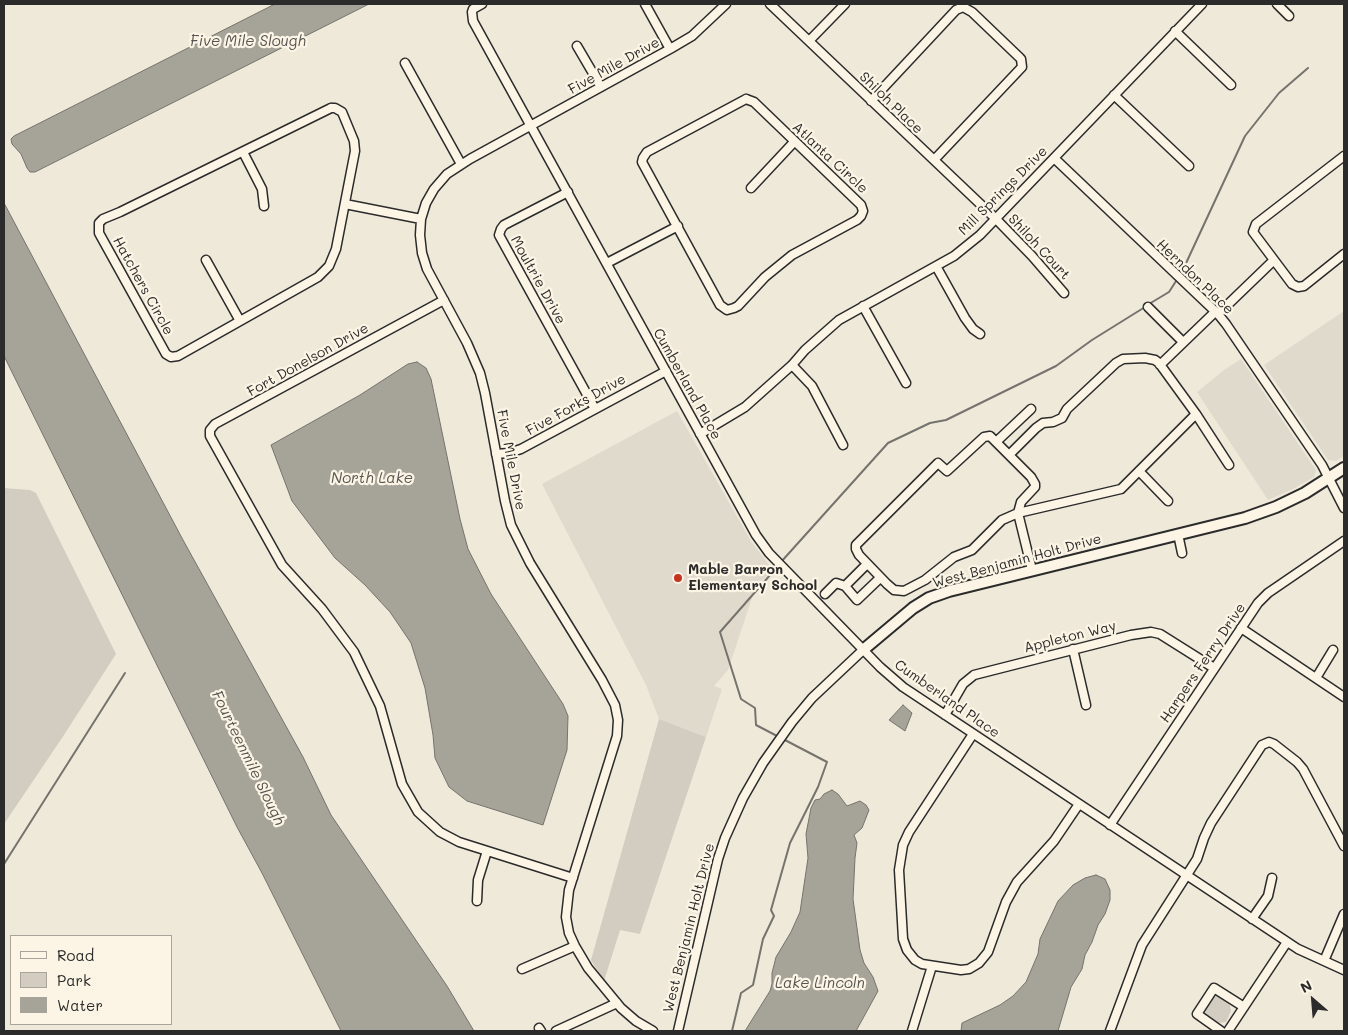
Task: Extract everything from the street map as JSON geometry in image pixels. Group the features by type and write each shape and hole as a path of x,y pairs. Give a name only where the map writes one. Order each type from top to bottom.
{"main road":[{"name":"West Benjamin Holt Drive","path":"864,650 900,617 929,598 949,591 1245,518 1276,508 1329,479 1344,468"}],"street":[{"name":"Cumberland Place","path":"482,4 473,9 471,16 473,21 761,544 864,650 903,687 1287,942 1305,953 1344,970"},
{"path":"645,4 670,49"},
{"name":"Five Mile Drive","path":"653,1031 636,1021 617,1003 588,968 568,932 566,917 567,899 614,747 618,728 617,712 609,692 520,544 512,525 505,501 480,373 467,343 424,261 420,235 421,219 426,203 434,189 447,174 461,164 692,36 726,4"},
{"name":"Shiloh Place","path":"770,4 996,219"},
{"path":"809,42 845,4"},
{"name":"Mill Springs Drive","path":"700,434 745,407 839,320 954,256 980,235 1202,4"},
{"path":"1277,4 1288,16"},
{"path":"871,101 956,10 963,7 972,12 1021,59 1022,67 934,160"},
{"path":"1176,31 1231,85"},
{"path":"577,46 601,88"},
{"path":"405,63 461,164"},
{"path":"1114,95 1189,166"},
{"name":"Atlanta Circle","path":"746,99 754,102 794,142 861,205 863,211 861,216 792,255 765,276 734,308 727,310 720,306 678,226 644,167 643,158 647,152 746,99"},
{"name":"Hatchers Circle","path":"331,108 342,112 355,147 345,204 335,255 326,270 312,281 178,356 166,354 100,233 98,226 103,219 331,108"},
{"path":"751,188 794,142"},
{"path":"243,152 262,189 264,206"},
{"path":"1344,156 1256,224 1254,234 1292,284 1301,288 1344,254"},
{"name":"Herndon Place","path":"1054,158 1217,313 1234,334 1322,465 1344,508"},
{"name":"Moultrie Drive","path":"568,192 504,226 499,235 595,409"},
{"path":"345,204 421,219"},
{"name":"Shiloh Court","path":"996,219 1064,293"},
{"path":"607,263 678,226"},
{"path":"206,260 240,320"},
{"path":"1160,364 1274,260"},
{"path":"936,266 964,318 980,334"},
{"name":"Fort Donelson Drive","path":"444,300 215,424 210,430 210,436 282,565 322,609 354,652 380,706 402,784 413,806 430,825 440,832 459,842 487,851"},
{"path":"863,306 906,383"},
{"path":"1148,307 1183,342"},
{"path":"1009,455 1043,423 1053,422 1062,418 1067,409 1116,363 1123,359 1145,358 1155,360 1160,364 1196,414 1229,465"},
{"path":"792,365 812,386 843,444"},
{"name":"Five Forks Drive","path":"496,454 509,453 521,449 666,371"},
{"path":"996,442 1031,409"},
{"path":"1032,570 1018,513 1021,502 1035,488 1036,484 990,436 984,437 947,471 938,464 856,544 859,555 880,578 894,590 904,591 925,580 954,557 972,550 1002,520 1018,513 1118,490 1196,414"},
{"path":"1139,471 1168,501"},
{"path":"1178,534 1182,553"},
{"name":"Harpers Ferry Drive","path":"1110,825 1214,668 1263,598 1344,541"},
{"path":"845,586 867,564"},
{"path":"825,594 836,583 845,586 857,600 880,578"},
{"path":"1241,628 1344,698"},
{"name":"Appleton Way","path":"944,715 963,684 974,675 1131,635 1153,632 1171,639 1214,668"},
{"path":"1073,649 1086,705"},
{"name":"West Benjamin Holt Drive","path":"678,1031 718,858 743,798 763,763 792,722 812,698 864,650"},
{"path":"1316,678 1333,650"},
{"path":"973,734 908,832 900,855 899,870 905,945 915,960 922,964 961,970 972,967 981,961 988,952 1006,902 1017,882 1054,841 1079,804"},
{"path":"1110,1031 1142,945 1199,854 1211,823 1262,745 1267,743 1274,744 1303,769 1344,846"},
{"path":"477,901 478,880 487,851 573,878"},
{"path":"1252,919 1268,896 1272,878"},
{"path":"1324,961 1344,914"},
{"path":"1228,1031 1287,942"},
{"path":"522,969 575,946"},
{"path":"912,1031 932,966"},
{"path":"1221,1031 1198,1014 1214,988 1244,1007"},
{"path":"556,1031 617,1003"}],"shaded area":[{"path":"1344,311 1344,456 1336,461 1328,460 1264,365"},
{"path":"1241,359 1316,470 1314,477 1268,500 1197,392"},
{"name":"Mable Barron Elementary School","path":"677,411 751,541 773,570 756,586 728,670 714,686 722,689 706,737 659,719 646,685 542,484"}],"green space":[{"path":"4,488 30,490 36,493 116,654 4,824"},
{"path":"659,719 706,737 640,934 620,930 604,981 591,960"},
{"path":"1217,995 1230,1005 1231,1011 1226,1022 1219,1023 1203,1012"}],"water":[{"name":"Five Mile Slough","path":"275,4 369,4 35,172 30,172 21,154 12,144 11,139 14,136"},
{"name":"Fourteenmile Slough","path":"4,203 183,540 303,757 331,815 447,986 474,1031 341,1031 237,827 4,356"},
{"name":"North Lake","path":"417,362 426,368 431,379 468,549 491,594 563,704 568,716 567,750 543,825 467,801 449,787 435,758 425,688 411,643 390,612 365,585 335,558 292,501 271,445 360,395 408,364"},
{"path":"903,705 912,713 905,731 889,720"},
{"name":"Lake Lincoln","path":"832,790 838,794 847,806 860,801 869,810 862,828 854,835 857,843 853,899 860,950 864,963 873,977 878,991 856,1031 745,1031 770,991 776,957 800,912 808,858 806,834 811,808 815,800 820,799 824,794"},
{"path":"1096,875 1105,879 1110,890 1110,900 1085,955 1082,969 1071,987 1058,1031 961,1031 962,1023 1000,1005 1013,996 1026,982 1038,954 1040,939 1058,901 1073,885 1085,878"}],"waterway":[{"path":"1181,274 1245,136 1279,93 1308,68"},
{"path":"1149,304 1169,292 1178,278"},
{"path":"781,562 888,443 930,423 946,420 1056,366 1092,340 1145,307"},
{"path":"778,566 720,632 741,699 755,708 756,725 779,737"},
{"path":"4,864 125,673"},
{"path":"732,1031 741,993 753,985 763,939 774,916 771,910 790,843 818,787 827,762 783,739"}],"place":[{"name":"Mable Barron Elementary School","path":"678,578"}]}
